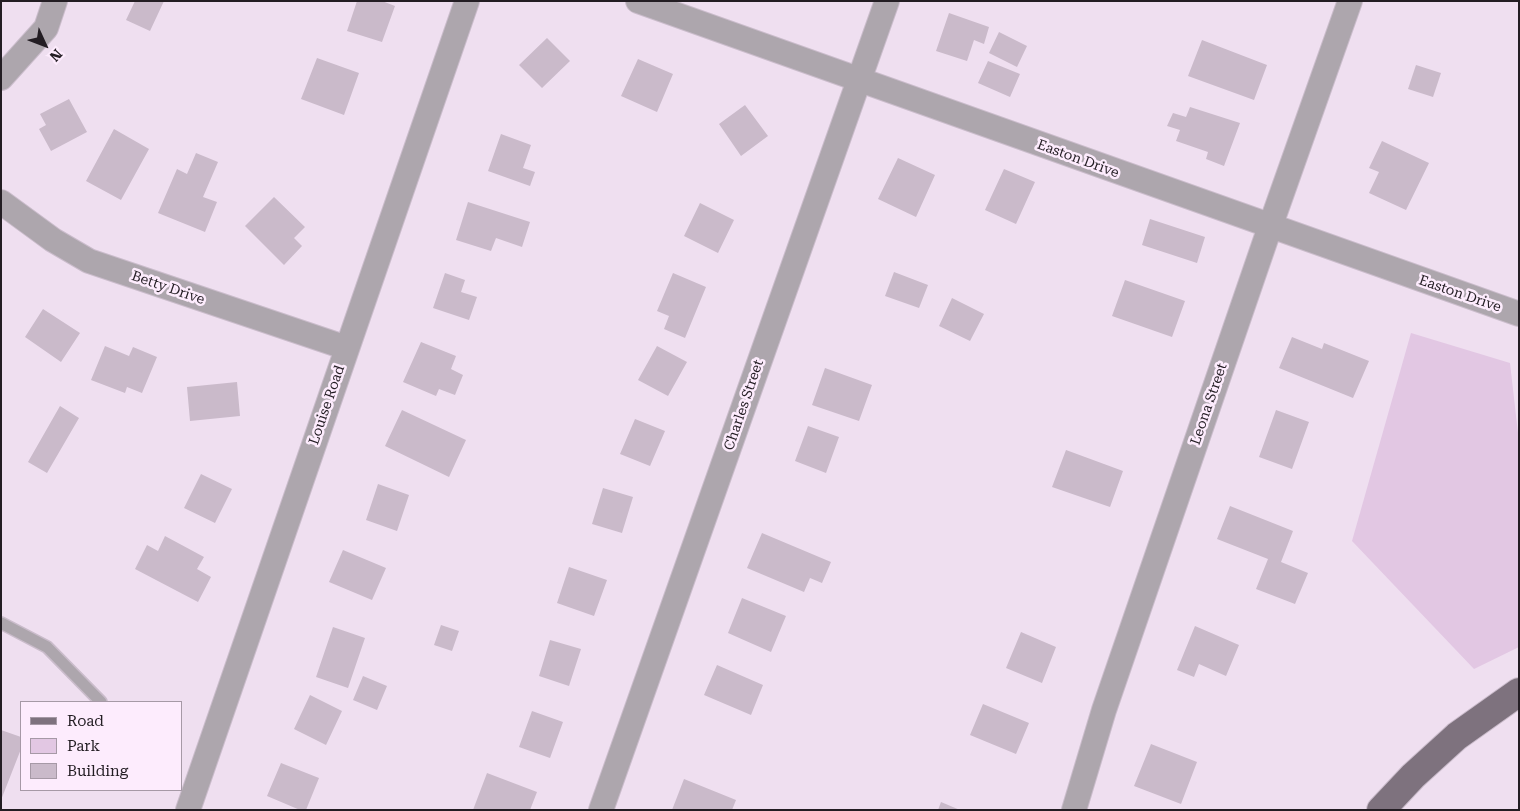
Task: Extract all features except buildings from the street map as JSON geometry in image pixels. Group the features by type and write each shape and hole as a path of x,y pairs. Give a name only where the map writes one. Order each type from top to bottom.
{"main road":[{"path":"1381,810 1413,776 1457,736 1519,692"}],"street":[{"path":"1,78 46,28 55,1"},
{"name":"Louise Road","path":"187,796 347,348 467,1"},
{"name":"Easton Drive","path":"638,1 858,81 1519,314"},
{"name":"Charles Street","path":"601,810 887,1"},
{"name":"Leona Street","path":"1074,810 1107,701 1350,1"},
{"name":"Betty Drive","path":"1,202 53,240 89,262 347,348"}],"lane":[{"path":"1,623 46,647 100,701"}],"green space":[{"path":"1411,333 1510,363 1519,442 1519,647 1474,669 1352,541"}]}
